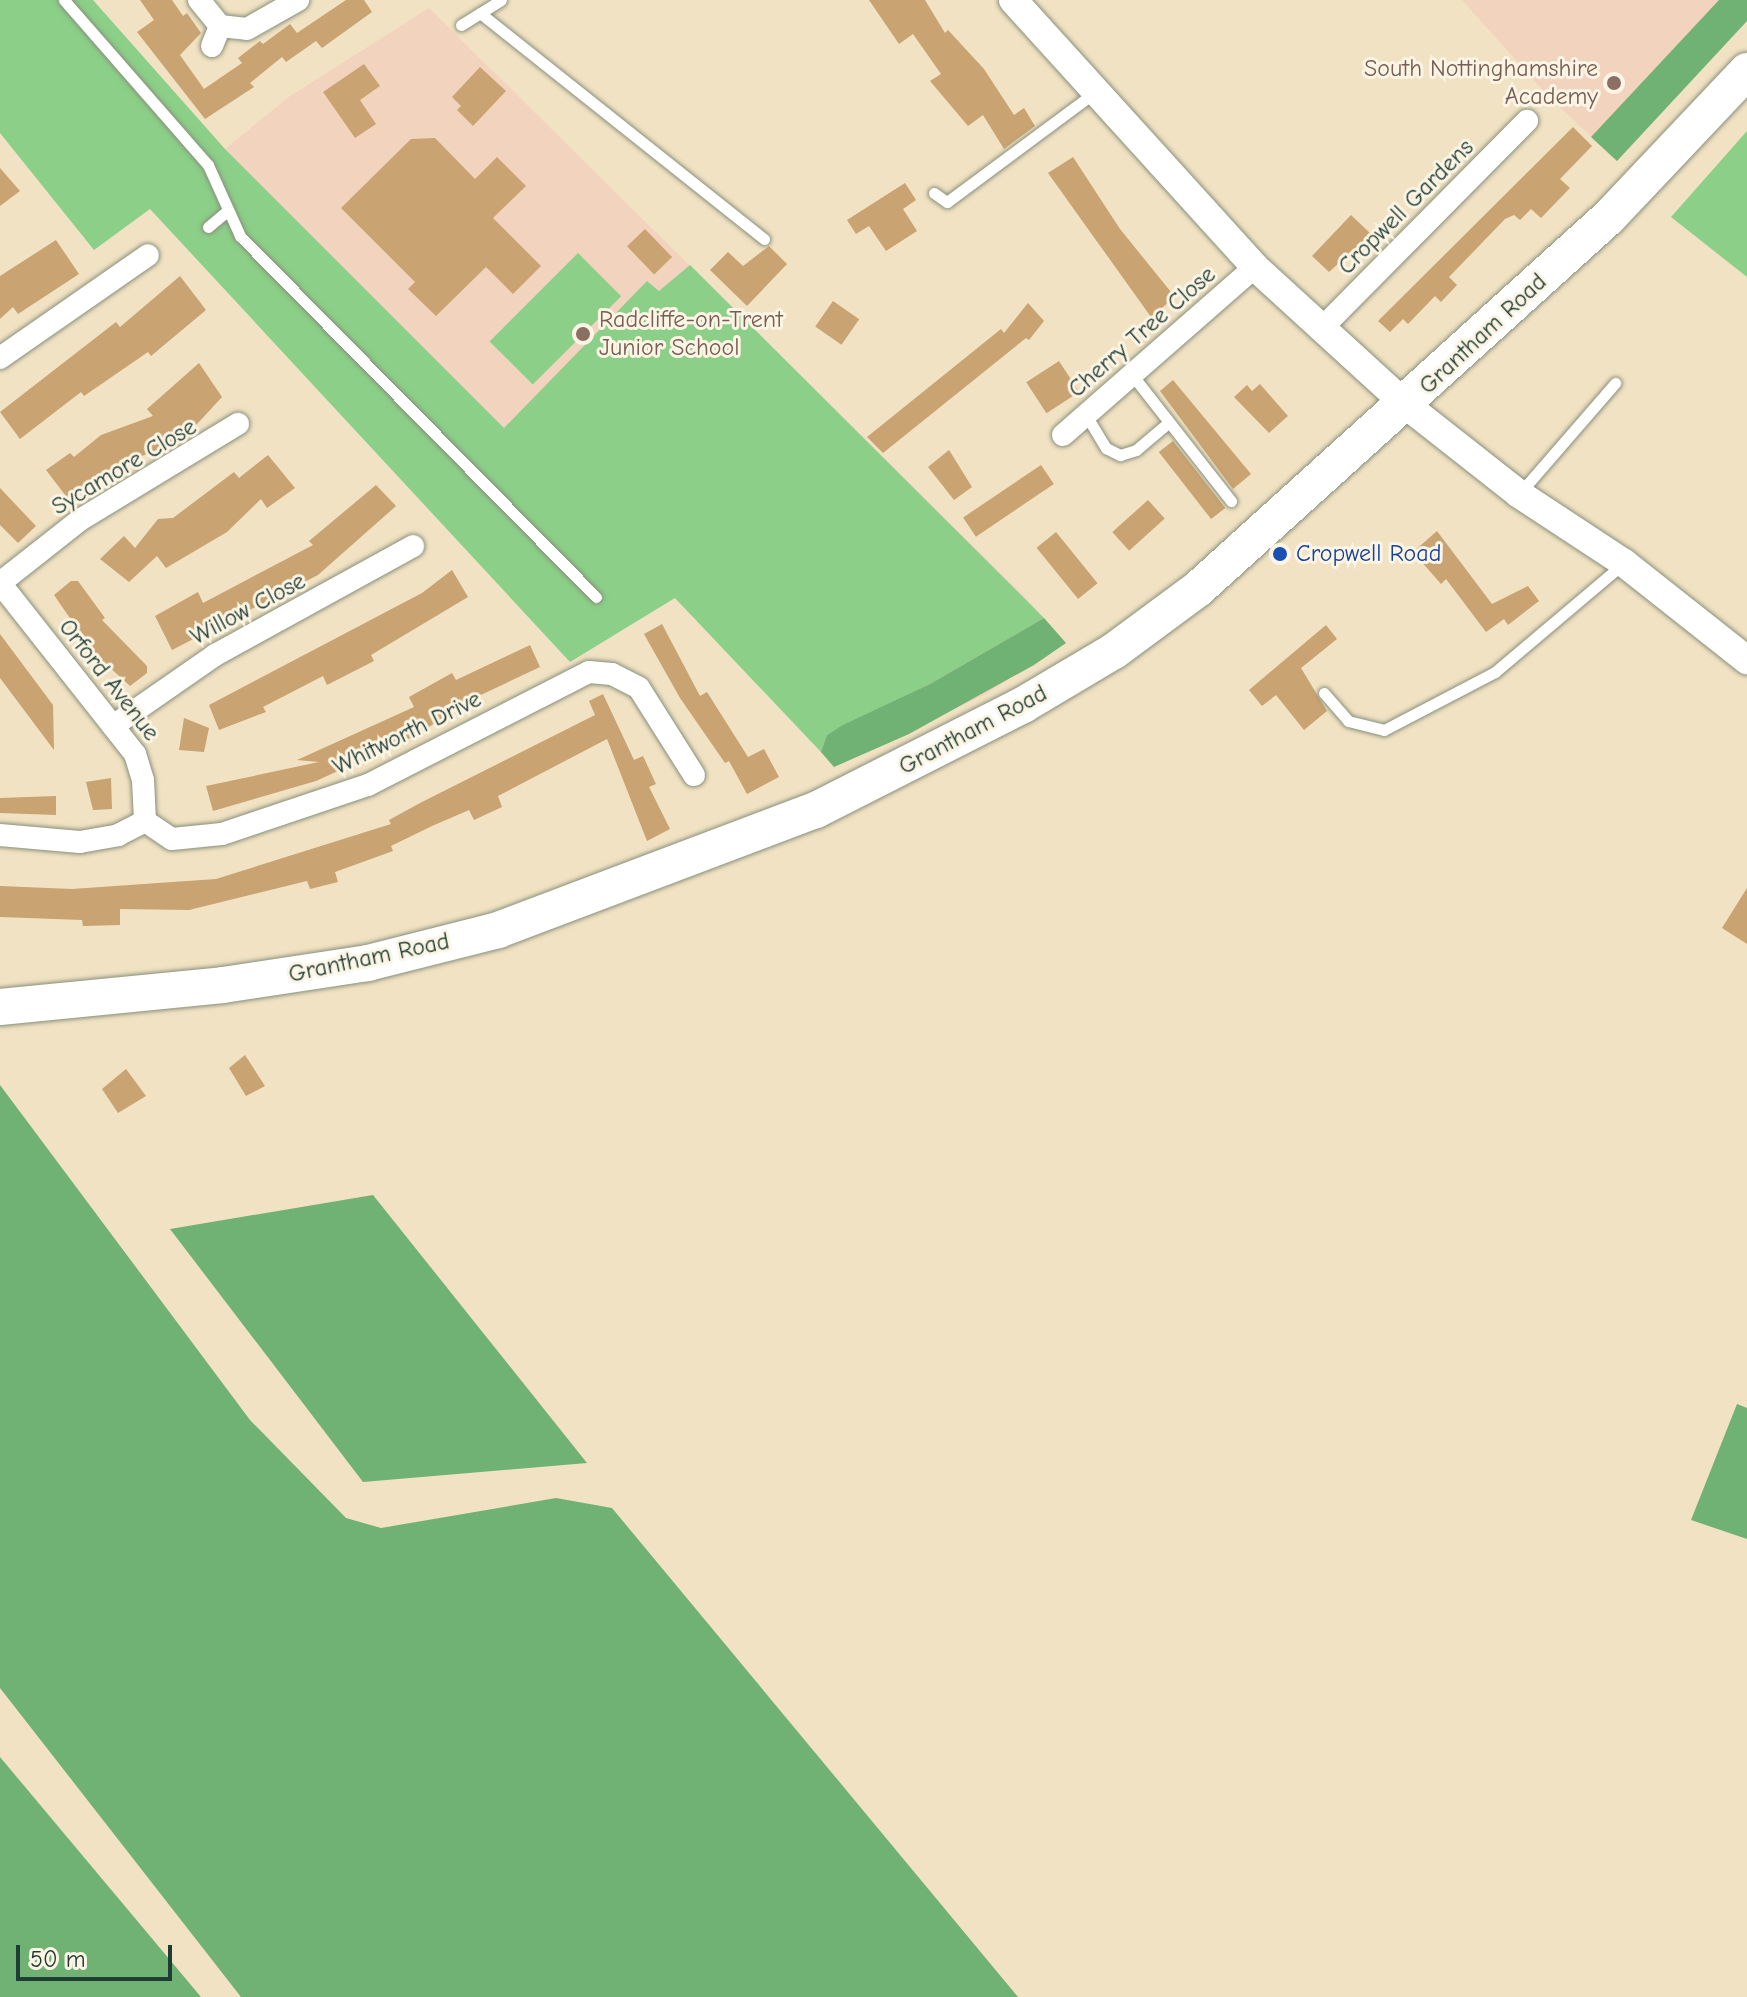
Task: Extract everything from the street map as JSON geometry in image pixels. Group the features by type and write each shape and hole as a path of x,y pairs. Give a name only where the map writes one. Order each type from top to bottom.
{"highway":[{"name":"Grantham Road","path":"0,1007 223,985 368,963 498,930 816,810 1023,705 1114,651 1199,588 1406,405 1609,217 1747,71"}],"street":[{"path":"199,0 216,36 247,29 298,0"},
{"path":"1013,0 1255,267 1321,329 1406,405 1519,494 1624,563 1747,660"},
{"name":"Cropwell Gardens","path":"1321,329 1527,121"},
{"path":"0,358 148,255"},
{"name":"Cherry Tree Close","path":"1063,435 1255,267"},
{"name":"Sycamore Close","path":"0,583 80,520 238,424"},
{"name":"Willow Close","path":"113,726 215,655 413,546"},
{"name":"Orford Avenue","path":"0,583 140,764 145,821"},
{"name":"Whitworth Drive","path":"145,821 172,839 199,839 331,799 368,785 589,672 612,674 639,688 694,775"},
{"path":"0,835 80,842 118,835 145,821"}],"lane":[{"path":"64,0 208,165 240,236 596,597"},
{"path":"461,25 501,0"},
{"path":"480,13 764,239"},
{"path":"934,193 947,202 1096,92"},
{"path":"208,227 228,210"},
{"path":"1133,376 1231,501"},
{"path":"1519,494 1615,383"},
{"path":"1086,415 1106,448 1120,455 1136,450 1169,422"},
{"path":"1324,693 1348,721 1384,730 1495,672 1624,563"}],"shaded area":[{"name":"South Nottinghamshire Academy","path":"1462,0 1747,0 1747,21 1617,161 1547,95"},
{"name":"Radcliffe-on-Trent Junior School","path":"429,8 1023,595 1066,643 982,696 834,767 775,699 225,149 290,96"}],"green space":[{"path":"0,0 93,0 225,149 504,428 647,281 659,291 690,265 1044,618 930,684 827,735 821,752 675,598 570,662 150,209 94,250 0,133"},
{"path":"1719,0 1747,0 1747,21 1617,161 1591,137"},
{"path":"1747,131 1747,277 1671,217"},
{"path":"578,253 621,296 533,385 490,341"},
{"path":"1044,618 1066,643 1034,665 909,734 834,767 821,752 827,735 843,725 930,684"},
{"path":"0,1085 250,1420 346,1518 381,1528 556,1498 612,1508 1018,1997 241,1997 0,1688"},
{"path":"373,1195 587,1463 363,1482 170,1229"},
{"path":"1737,1404 1747,1408 1747,1539 1691,1520"},
{"path":"0,1757 201,1997 0,1997"}],"building":[{"path":"140,0 172,0 183,16 187,13 201,33 180,55 204,89 242,63 238,58 260,41 263,44 290,24 297,33 346,0 364,0 372,12 322,48 316,41 286,62 282,57 250,83 254,87 205,119 137,32 154,20"},
{"path":"869,0 925,0 945,33 948,30 984,69 1014,115 1024,108 1035,126 1004,149 983,115 968,126 930,81 941,74 913,34 899,44"},
{"path":"364,64 380,86 360,100 376,124 355,138 323,92"},
{"path":"480,67 506,91 473,126 457,110 461,106 452,97"},
{"path":"1573,127 1592,146 1560,179 1570,188 1541,218 1531,209 1520,220 1514,215 1505,219 1449,277 1457,285 1441,302 1435,296 1408,324 1403,319 1390,332 1378,321"},
{"path":"435,138 475,179 497,157 526,186 493,218 541,266 513,294 486,267 436,316 408,289 415,282 341,208 411,139"},
{"path":"1073,157 1120,229 1175,297 1151,317 1048,173"},
{"path":"0,168 20,191 0,206"},
{"path":"905,183 916,200 903,209 917,231 886,251 869,226 856,234 847,220"},
{"path":"1351,215 1371,234 1329,272 1312,256"},
{"path":"645,229 672,257 654,274 627,246"},
{"path":"56,240 79,274 18,314 13,307 0,319 0,276"},
{"path":"769,246 787,264 747,306 710,270 728,252 743,266"},
{"path":"180,276 206,310 151,356 148,352 84,396 81,392 20,439 0,412 116,322 120,327"},
{"path":"833,301 859,319 841,345 815,326"},
{"path":"1028,303 1044,321 1029,340 1026,338 883,453 867,437 1001,329 1004,333"},
{"path":"1059,361 1079,392 1046,413 1026,382"},
{"path":"199,363 222,397 198,423 174,443 132,460 103,480 99,476 69,500 46,470 70,453 74,457 101,435 153,416 147,409"},
{"path":"1173,380 1251,474 1233,489 1160,391"},
{"path":"1260,384 1288,416 1269,433 1234,397 1247,385 1252,391"},
{"path":"1173,441 1225,508 1211,519 1159,452"},
{"path":"949,450 972,487 954,500 928,467"},
{"path":"268,455 295,488 267,508 261,499 227,532 166,568 157,556 129,582 100,559 124,536 135,548 158,519 173,518 234,472 239,478"},
{"path":"1041,465 1054,484 976,537 963,518"},
{"path":"376,485 396,506 318,575 172,650 155,616 198,592 203,603 313,545 309,541"},
{"path":"0,488 36,526 18,543 0,525"},
{"path":"1148,500 1165,519 1129,551 1112,532"},
{"path":"1437,531 1492,604 1528,586 1539,601 1508,625 1504,619 1486,632 1446,579 1441,584 1413,552"},
{"path":"1056,532 1098,583 1078,599 1037,548"},
{"path":"452,570 468,597 371,655 374,661 327,685 323,676 263,707 266,712 219,730 209,705 422,593"},
{"path":"71,581 78,581 105,618 102,620 147,666 147,673 130,686 94,653 54,595"},
{"path":"662,624 700,696 707,692 748,757 764,749 779,777 747,794 729,761 725,763 680,698 644,634"},
{"path":"1326,625 1337,639 1301,668 1327,711 1304,730 1276,695 1262,706 1249,690"},
{"path":"0,634 53,705 54,750 0,678"},
{"path":"530,645 540,667 468,701 417,735 316,781 213,811 206,786 319,762 297,760 414,707 409,697 452,673 456,680"},
{"path":"603,694 634,760 643,756 656,784 649,787 670,829 647,841 607,739 498,796 502,807 474,820 469,810 432,826 391,846 393,851 335,872 338,882 310,889 307,881 189,910 120,909 120,925 83,926 82,920 0,917 0,886 72,889 216,879 391,824 389,820 420,803 595,715 589,701"},
{"path":"184,718 209,728 204,752 179,750"},
{"path":"111,778 112,809 93,810 86,782"},
{"path":"56,796 56,815 0,813 0,798"},
{"path":"1747,888 1747,944 1722,928"},
{"path":"245,1055 265,1086 246,1096 229,1068"},
{"path":"126,1069 146,1096 118,1113 102,1089"}],"place":[{"name":"South Nottinghamshire Academy","path":"1614,83"},
{"name":"Radcliffe-on-Trent Junior School","path":"583,334"},
{"name":"Cropwell Road","path":"1280,554"}]}
